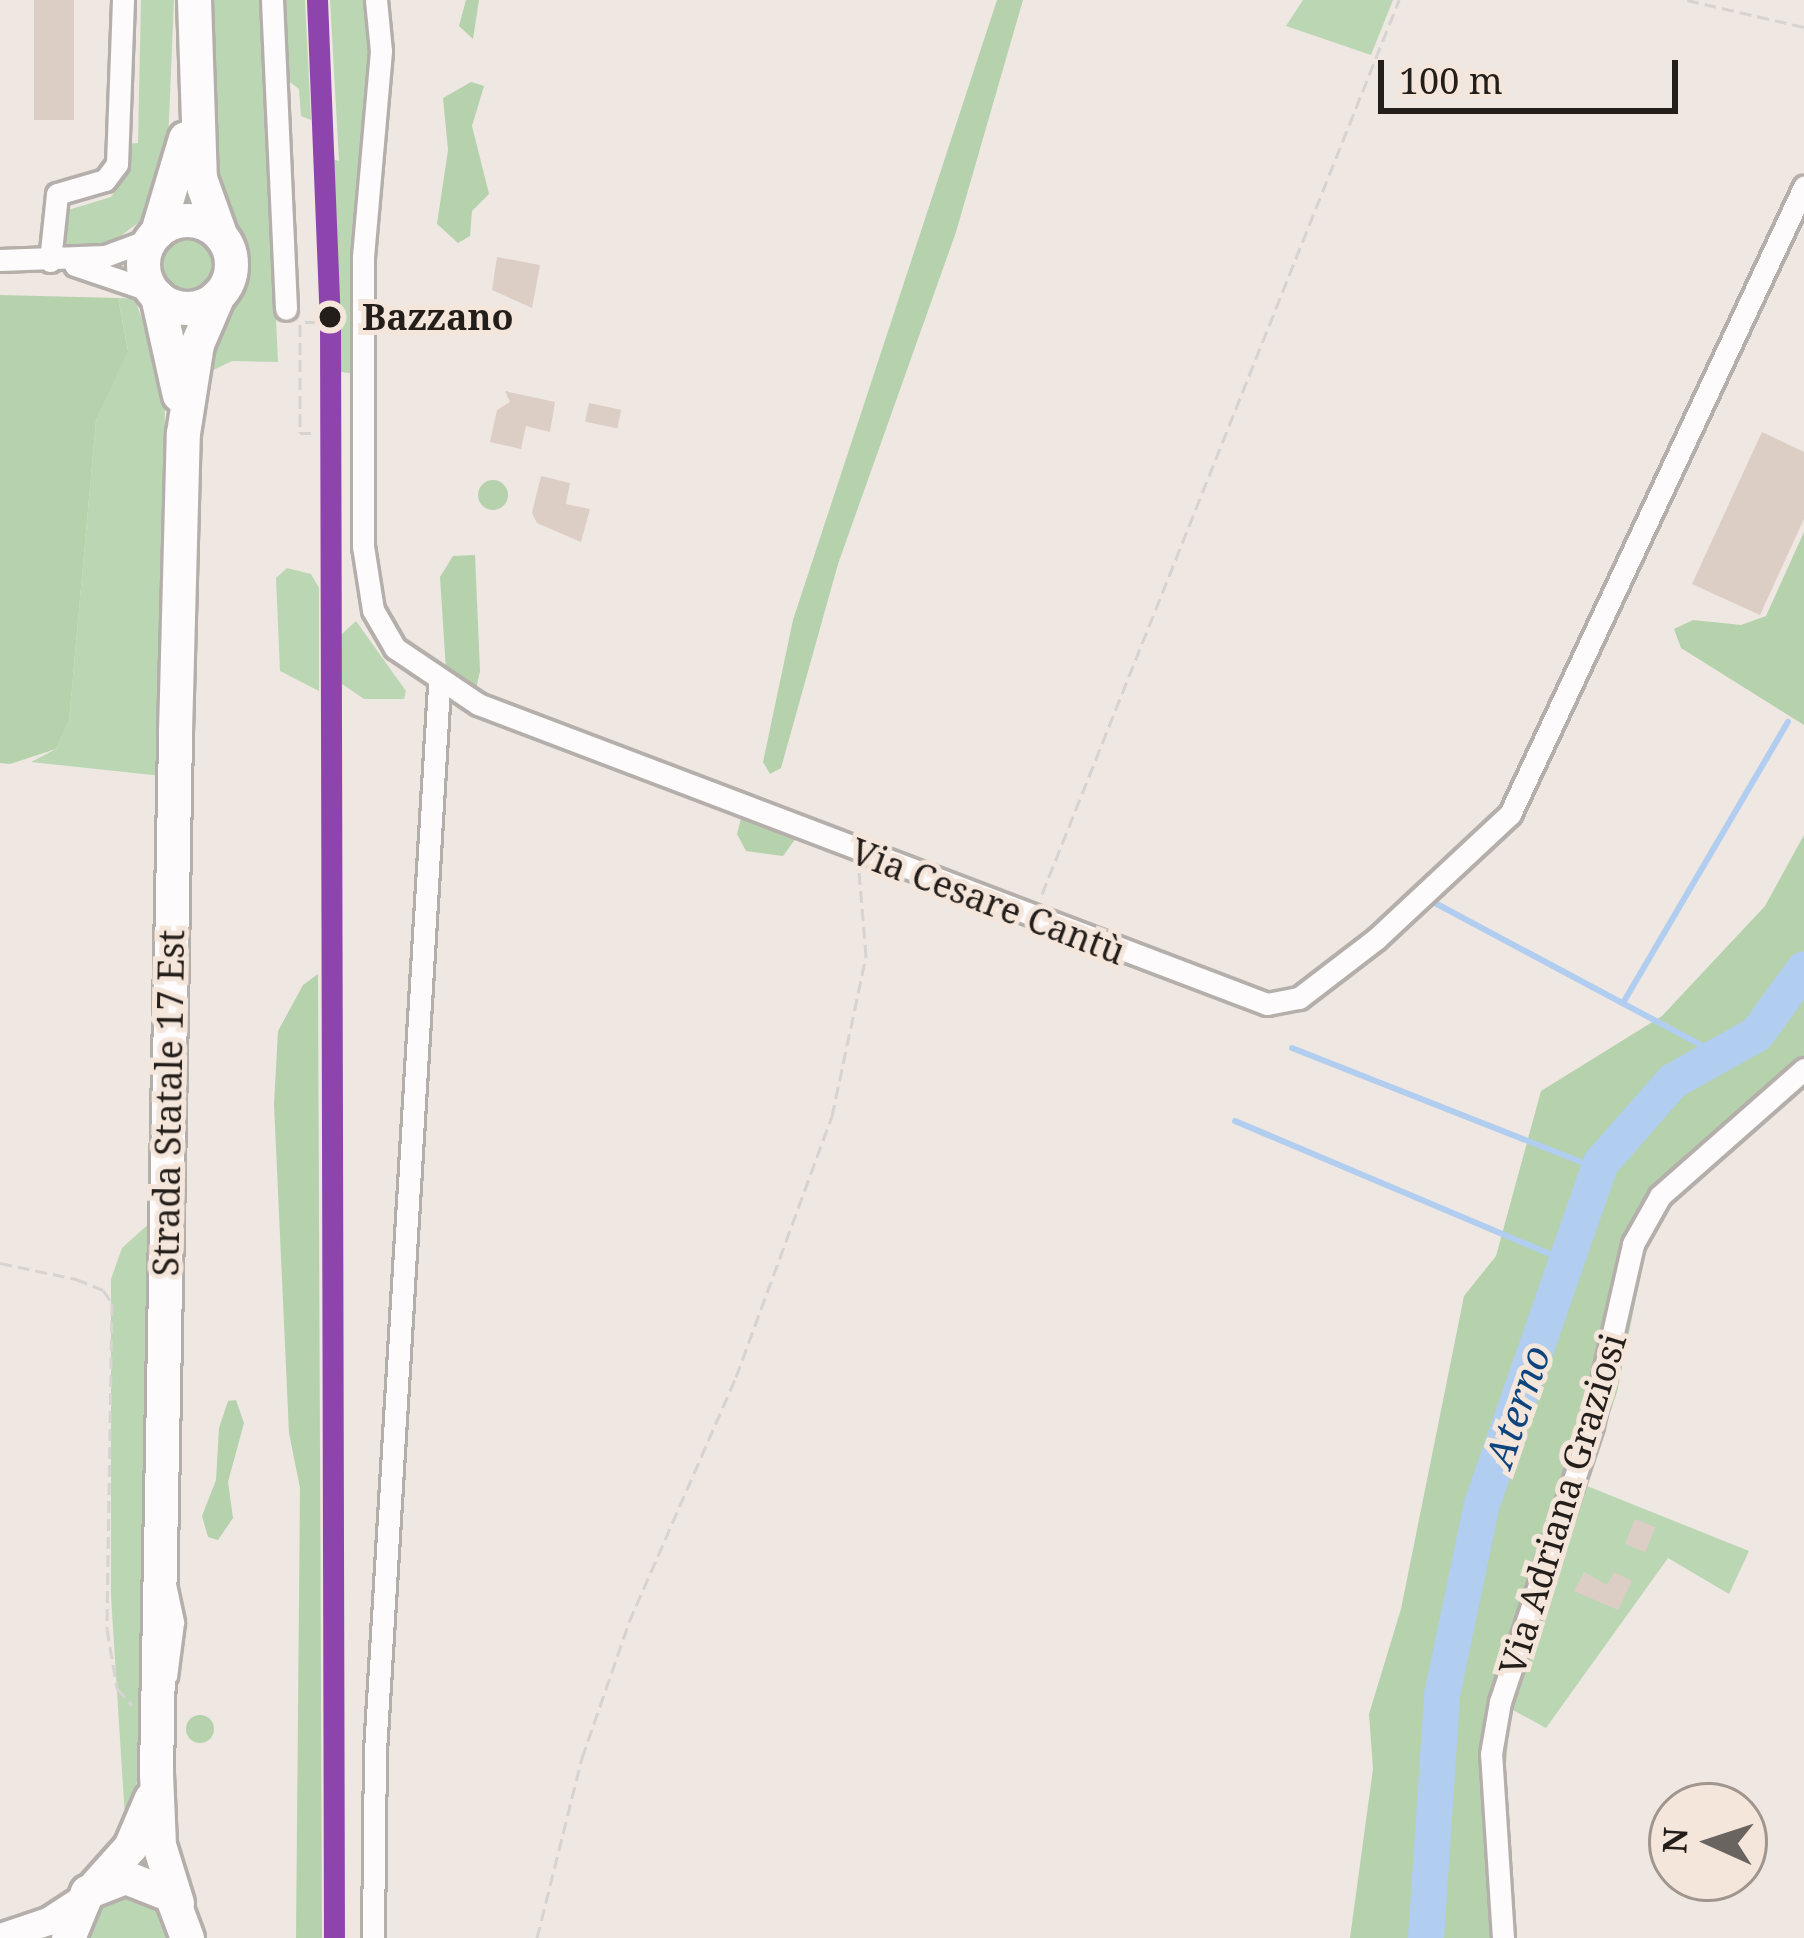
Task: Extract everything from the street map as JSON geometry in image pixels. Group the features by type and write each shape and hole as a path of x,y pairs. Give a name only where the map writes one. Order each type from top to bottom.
{"main road":[{"path":"192,100 143,266 155,294 184,308 218,295 231,265 200,178 192,100 194,0"},
{"path":"154,235 189,220 220,234"},
{"name":"Strada Statale 17 Est","path":"155,294 183,433"},
{"name":"Strada Statale 17 Est","path":"182,1918 160,1845 156,1773 183,433 196,344 218,295"},
{"name":"Strada Statale 17 Est","path":"88,1893 136,1836 156,1773"},
{"path":"68,1938 88,1893 145,1879 182,1918"}],"street":[{"path":"50,261 57,194 105,180 117,164 123,0"},
{"path":"272,0 293,315"},
{"name":"Via Cesare Cantù","path":"376,0 382,51 363,274 364,564 386,635 439,685 1246,1000 1281,1004 1376,939 1510,814 1804,187"},
{"path":"0,260 105,256 154,235"},
{"path":"50,261 155,294"},
{"path":"373,1938 375,1751 439,685"},
{"name":"Via Adriana Graziosi","path":"1504,1938 1491,1754 1500,1702 1592,1426 1633,1244 1660,1196 1804,1069"},
{"path":"0,1936 48,1922 88,1893"},
{"path":"182,1918 206,1938"}],"path":[{"path":"1033,918 1399,0"},
{"path":"1687,0 1804,27"},
{"path":"293,315 300,434 311,433"},
{"path":"537,1938 582,1758 629,1622 736,1377 832,1116 866,956 860,851"},
{"path":"0,1263 76,1280 103,1290 112,1303 107,1629 125,1701 157,1711"}],"green space":[{"path":"141,0 174,0 168,143 148,215 109,245 62,250 65,211 111,197 123,179 127,144 138,143"},
{"path":"201,0 261,0 278,362 232,361 205,374 202,360 236,305 242,268 220,221"},
{"path":"280,0 305,0 311,120 301,116 299,89 286,79"},
{"path":"330,0 367,0 372,23 356,374 335,371 331,159 339,161"},
{"path":"466,0 479,0 473,39 459,26"},
{"path":"997,0 1023,0 956,232 838,564 781,768 770,774 763,762 793,620"},
{"path":"1303,0 1393,0 1371,55 1286,26"},
{"path":"471,82 484,86 472,126 489,194 472,211 470,236 458,243 437,224 448,150 443,98"},
{"path":"188,236 207,244 215,263 207,282 188,290 169,282 161,263 169,244"},
{"path":"0,295 118,298 128,351 96,421 69,721 56,749 10,764 0,763"},
{"path":"118,298 135,299 165,387 162,776 31,762 56,749 69,721 96,421 128,350"},
{"path":"493,480 504,484 508,495 504,506 493,510 482,506 478,495 482,484"},
{"path":"1804,532 1804,725 1681,648 1674,629 1693,620 1741,625 1766,616"},
{"path":"475,555 480,671 474,698 447,686 440,577 453,556"},
{"path":"287,568 311,574 319,588 319,691 280,671 276,578"},
{"path":"356,621 406,691 404,699 364,699 342,684 341,635"},
{"path":"743,811 799,834 783,856 746,851 737,834"},
{"path":"1804,835 1804,1081 1662,1208 1650,1228 1617,1392 1511,1709 1505,1774 1516,1938 1350,1938 1373,1769 1369,1714 1401,1609 1464,1296 1496,1256 1541,1091 1662,1016 1765,906"},
{"path":"318,974 322,1938 296,1938 300,1488 289,1433 274,1104 278,1031 303,985"},
{"path":"153,1220 143,1752 126,1834 111,1596 111,1279 122,1248"},
{"path":"236,1400 244,1423 228,1482 233,1518 218,1540 208,1537 202,1516 216,1480 219,1428 228,1401"},
{"path":"1587,1486 1749,1551 1729,1594 1668,1558 1546,1728 1511,1709"},
{"path":"200,1715 210,1719 214,1729 210,1739 200,1743 190,1739 186,1729 190,1719"},
{"path":"110,1892 151,1895 175,1938 80,1938"}],"building":[{"path":"34,0 74,0 74,120 34,120"},
{"path":"497,257 540,265 532,308 492,290"},
{"path":"505,391 555,402 550,432 526,426 521,449 490,442 497,410 510,402"},
{"path":"589,403 621,410 617,428 585,422"},
{"path":"1762,432 1804,452 1804,519 1760,615 1692,584"},
{"path":"541,476 570,483 566,504 590,509 581,542 537,523 532,513"},
{"path":"1635,1519 1655,1527 1645,1552 1625,1544"},
{"path":"1584,1572 1607,1585 1614,1572 1632,1581 1618,1610 1574,1591"}],"waterway":[{"path":"1623,1003 1788,722"},
{"path":"1435,903 1720,1055"},
{"name":"Aterno","path":"1426,1938 1442,1695 1482,1504 1601,1163 1673,1081 1757,1034 1804,969"},
{"path":"1292,1048 1599,1169"},
{"path":"1235,1121 1569,1262"}],"transit line":[{"path":"317,0 330,317 334,1938"}],"place":[{"name":"Bazzano","path":"330,317"}]}
